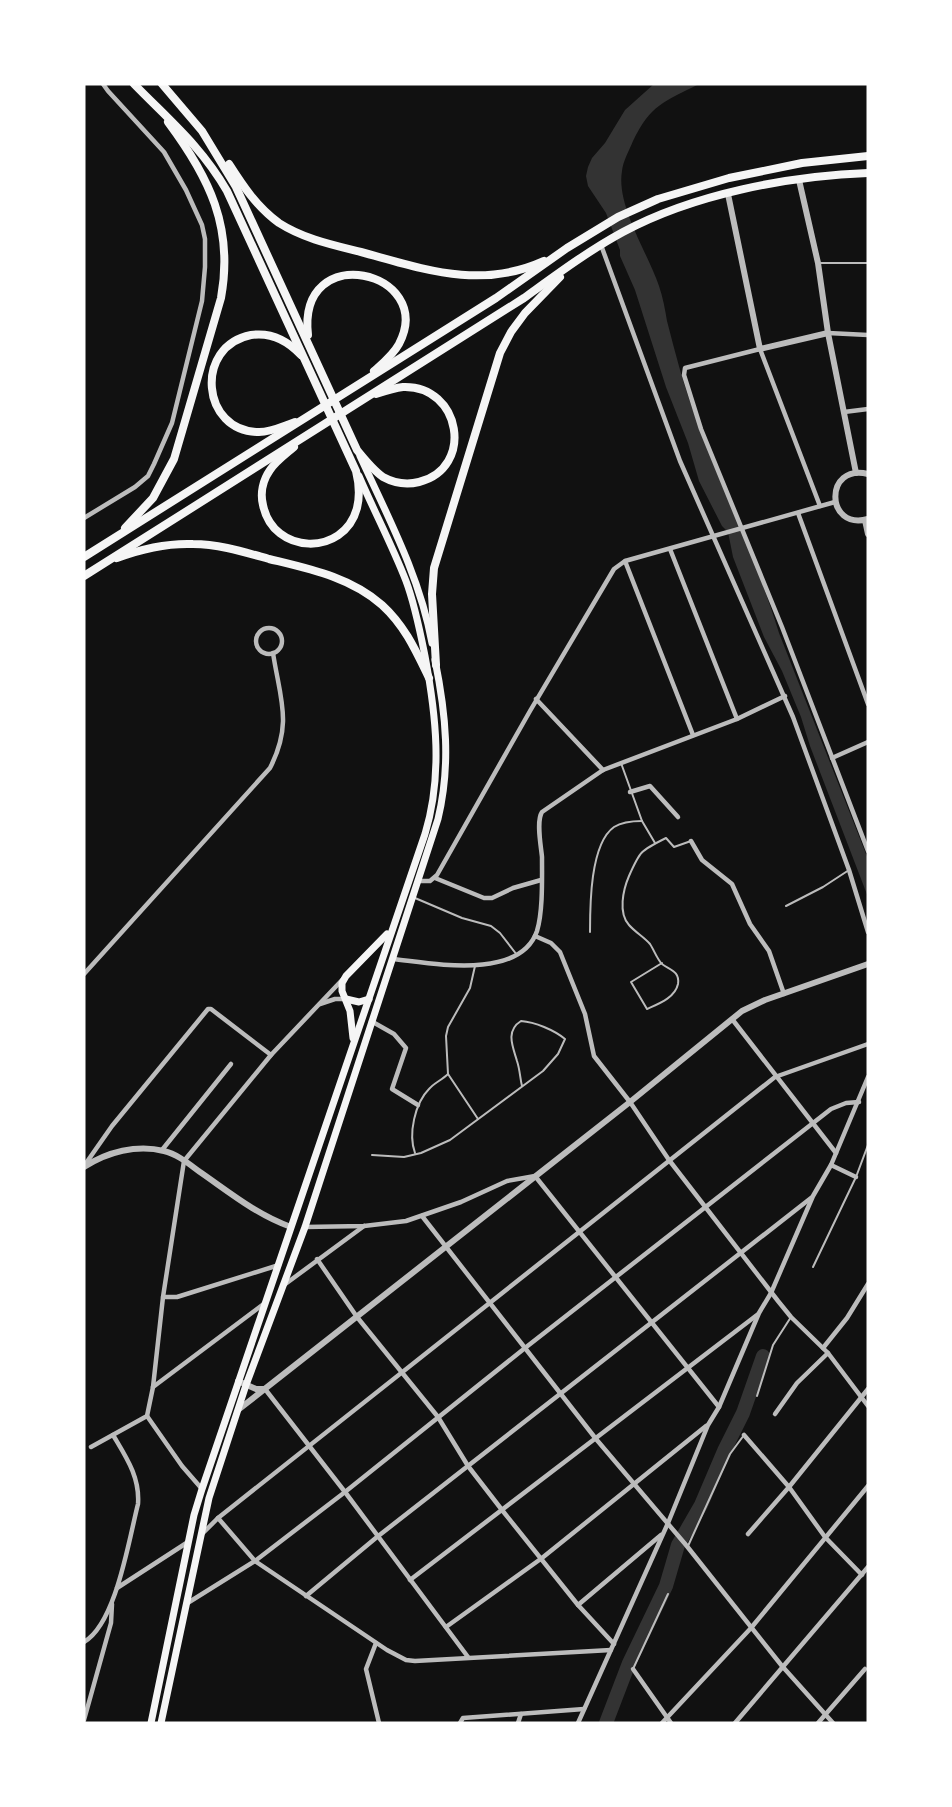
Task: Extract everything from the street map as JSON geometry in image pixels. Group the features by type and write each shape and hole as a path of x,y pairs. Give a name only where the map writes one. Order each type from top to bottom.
{"main road":[{"path":"134,84 189,138 207,160 227,191 253,246 400,567 415,611 429,678 436,736 433,799 425,834 202,1489 188,1542 151,1723"},
{"path":"162,84 220,149 257,204 287,228 313,240 435,272 459,276 495,275 518,270 540,263 561,252"},
{"path":"107,543 146,507 169,469 187,417 221,297 224,277 224,237 214,198 195,162 154,104"},
{"path":"161,1723 209,1498 246,1385 305,1227 419,881 438,819 446,773 446,726 436,665 425,609 408,563 262,242 227,170 194,121"},
{"path":"84,557 496,298 601,226 631,210 700,185 795,164 868,156"},
{"path":"795,164 799,180"},
{"path":"84,576 524,298 601,245 638,225 728,194 799,180 868,173"},
{"path":"436,665 432,594 434,568 496,363 506,342 525,313 576,261"},
{"path":"311,348 307,327 309,309 317,292 343,275 362,274 379,279 391,289 400,302 404,326 401,338 392,354 363,383"},
{"path":"304,358 278,338 258,334 245,337 233,342 219,356 212,374 211,389 214,400 225,417 235,425 247,430 267,431 310,416"},
{"path":"357,450 372,468 387,479 398,483 415,483 431,478 444,467 454,447 454,430 450,415 443,403 424,391 398,388 363,399"},
{"path":"316,429 273,466 264,482 262,500 270,523 283,536 300,543 322,543 340,534 352,520 357,509 359,497 356,471"},
{"path":"99,566 147,549 194,544 229,548 331,575 363,590 389,612 410,640 429,678"},
{"path":"353,1044 351,1019 342,987 346,976 380,944 394,922"},
{"path":"346,999 358,1002 381,993"}],"street":[{"path":"84,518 135,487 148,476 154,464 172,423 202,300 205,267 202,225 186,190 164,152 104,84"},
{"path":"799,180 818,263 828,333 856,472"},
{"path":"728,194 760,349 820,506"},
{"path":"601,245 680,461 785,696 849,870 868,932"},
{"path":"868,335 828,333 688,366 685,368 684,375 698,419 868,851"},
{"path":"844,412 868,409"},
{"path":"868,474 856,472 847,475 840,481 835,493 835,502 839,511 846,517 856,520 867,519 868,534"},
{"path":"419,881 427,882 435,878 609,574 625,561 835,502"},
{"path":"798,513 868,704"},
{"path":"670,549 737,719"},
{"path":"625,561 693,735"},
{"path":"265,629 276,630 281,636 281,646 273,653 263,652 256,644 257,636 265,629"},
{"path":"84,974 270,768 280,749 284,729 283,705 273,653"},
{"path":"393,959 475,966 517,955 535,936 540,916 541,814 603,770 737,719 785,696"},
{"path":"536,699 603,770"},
{"path":"832,758 868,742"},
{"path":"630,792 650,786 678,817"},
{"path":"692,841 702,860 732,884 750,924 769,951 784,994"},
{"path":"435,878 484,898 492,898 513,888 541,880"},
{"path":"535,936 558,948 585,1014 594,1056 630,1102 669,1160 771,1293 791,1317 828,1353 868,1406"},
{"path":"238,1410 732,1019 752,1006 868,964"},
{"path":"202,1489 182,1466 147,1416 184,1161 271,1055 346,976"},
{"path":"318,1005 330,1000 346,999"},
{"path":"84,1167 112,1126 208,1009 271,1055"},
{"path":"732,1019 836,1154"},
{"path":"371,1021 394,1034 406,1048 392,1089 418,1105"},
{"path":"203,1533 218,1518 309,1445 775,1077 868,1044"},
{"path":"162,1150 231,1064"},
{"path":"578,1723 668,1522 708,1425 719,1407 813,1196 831,1165 868,1077"},
{"path":"186,1604 255,1561 345,1492 812,1124 838,1106 859,1102"},
{"path":"84,1167 106,1155 135,1148 162,1150 184,1161 257,1211 291,1227"},
{"path":"831,1165 856,1177"},
{"path":"305,1227 364,1226 397,1222 422,1216 469,1199 507,1181 535,1176"},
{"path":"535,1176 719,1407"},
{"path":"306,1596 377,1537 813,1196"},
{"path":"422,1216 596,1439 687,1545 782,1666 833,1723"},
{"path":"283,1286 364,1226"},
{"path":"317,1259 357,1317 403,1371 438,1418 468,1466 578,1605 614,1644"},
{"path":"163,1296 177,1297 279,1265"},
{"path":"823,1348 847,1318 868,1284"},
{"path":"153,1387 265,1303"},
{"path":"410,1581 596,1439 687,1366 759,1313"},
{"path":"775,1414 798,1383 828,1353"},
{"path":"238,1381 256,1389 266,1389"},
{"path":"266,1389 468,1657"},
{"path":"748,1534 868,1389"},
{"path":"91,1447 147,1416"},
{"path":"446,1627 542,1558 708,1425"},
{"path":"84,1642 102,1623 117,1588 138,1504 139,1492 134,1471 113,1435"},
{"path":"744,1435 789,1487 825,1537 862,1575"},
{"path":"662,1723 751,1628 868,1486"},
{"path":"218,1518 255,1561 406,1660 425,1661 611,1650"},
{"path":"578,1605 663,1533"},
{"path":"117,1588 188,1542"},
{"path":"735,1723 868,1568"},
{"path":"84,1720 111,1623 112,1600"},
{"path":"376,1642 366,1669 379,1723"},
{"path":"633,1669 665,1718 671,1723"},
{"path":"818,1723 865,1669"},
{"path":"462,1721 584,1709"},
{"path":"518,1723 521,1714"}],"lane":[{"path":"818,263 868,263"},
{"path":"621,763 642,821 655,843"},
{"path":"590,932 592,888 600,847 613,828 630,822 642,821"},
{"path":"662,963 630,982 646,1010 669,998 678,985 677,978 674,970 662,963 647,941 629,925 623,906 625,886 637,857 655,843 666,838 674,847 692,841"},
{"path":"786,906 823,888 849,870"},
{"path":"413,898 462,918 491,926 500,933 517,955"},
{"path":"475,966 470,988 447,1032 448,1074 477,1119"},
{"path":"372,1155 415,1154 450,1140 543,1071 554,1059 565,1040 552,1031 527,1021 521,1021 514,1027 511,1040 522,1086"},
{"path":"415,1154 412,1134 418,1105 430,1087 448,1074"},
{"path":"813,1267 856,1177 868,1145"},
{"path":"757,1396 773,1345 791,1317"},
{"path":"687,1545 730,1454 744,1435"},
{"path":"633,1669 668,1594"}],"shaded area":[{"path":"654,84 699,84 660,105 646,119 626,156 621,185 624,199 634,229 659,286 683,379 704,441 760,577 779,633 868,859 868,897 801,717 782,671 764,637 733,557 728,532 722,526 699,481 635,290 620,256 620,250 606,213 588,186 586,176 592,158 605,143 625,110"}],"waterway":[{"path":"606,1723 629,1663 666,1586 678,1545 701,1505 743,1413 763,1356"}]}
